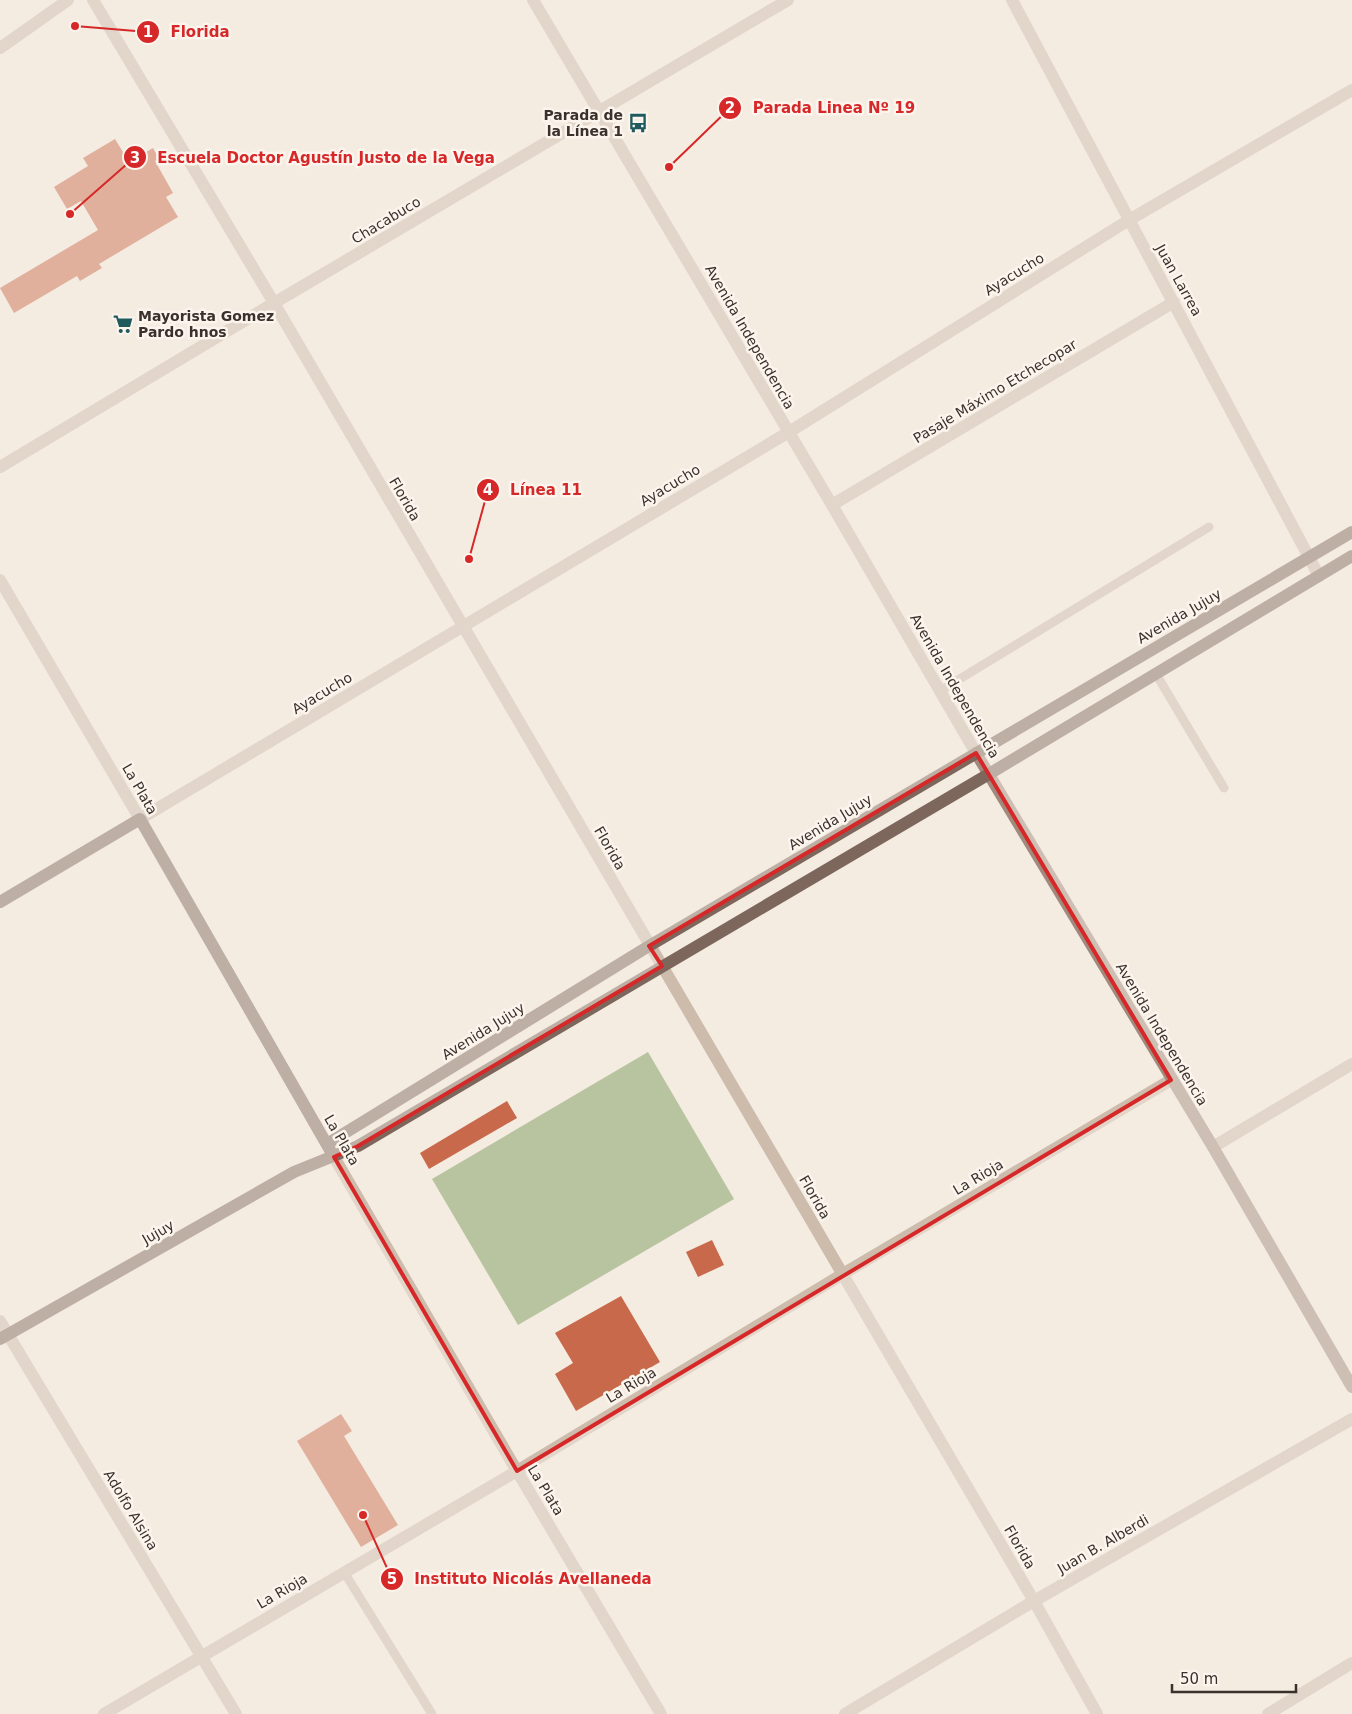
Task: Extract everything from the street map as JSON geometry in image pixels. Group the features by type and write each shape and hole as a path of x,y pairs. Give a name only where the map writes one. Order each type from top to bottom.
{"main road":[{"name":"Avenida Jujuy","path":"327,1144 649,946 1352,532"},
{"path":"334,1157 358,1146 989,774 1352,556"},
{"name":"Avenida Independencia","path":"976,752 1171,1080 1213,1147 1352,1388"},
{"name":"Ayacucho","path":"0,902 140,819"},
{"name":"La Plata","path":"140,819 334,1157"},
{"name":"Jujuy","path":"4,1337 294,1172 308,1165 334,1157"}],"street":[{"path":"0,48 68,0"},
{"name":"Florida","path":"93,0 274,303 649,946 843,1274 1034,1601 1097,1714"},
{"name":"Avenida Independencia","path":"533,0 976,752"},
{"name":"Chacabuco","path":"0,467 599,110 788,0"},
{"name":"Juan Larrea","path":"1012,0 1319,576"},
{"name":"Ayacucho","path":"140,819 789,432 1129,220 1352,90"},
{"name":"Pasaje Máximo Etchecopar","path":"832,505 1174,302"},
{"name":"La Plata","path":"0,580 140,819"},
{"path":"1213,1147 1352,1064"},
{"name":"La Rioja","path":"104,1714 517,1471 843,1274 1171,1080"},
{"name":"La Plata","path":"334,1157 661,1714"},
{"name":"Adolfo Alsina","path":"0,1321 4,1337 236,1714"},
{"name":"Juan B. Alberdi","path":"845,1714 1034,1601 1352,1420"},
{"path":"1268,1714 1352,1663"}],"lane":[{"path":"940,691 1209,527"},
{"path":"1156,674 1224,788"},
{"path":"344,1572 432,1714"}],"highlighted area":[{"path":"976,753 1171,1080 517,1471 334,1157 358,1146 662,966 649,946"}],"green space":[{"path":"648,1052 734,1199 518,1325 432,1179"}],"building":[{"path":"115,139 129,162 153,148 159,159 155,161 173,193 166,197 178,217 99,264 102,268 80,281 77,276 14,313 0,288 98,230 81,201 67,209 54,187 88,166 83,158"},
{"path":"507,1101 517,1118 429,1169 420,1153"},
{"path":"712,1240 724,1265 698,1277 686,1252"},
{"path":"621,1296 660,1362 576,1411 555,1374 573,1363 555,1333"},
{"path":"341,1414 352,1431 344,1436 398,1525 361,1547 297,1441"}],"place":[{"name":"Florida","path":"75,26"},
{"name":"Parada de la Línea 1","path":"638,123"},
{"name":"Parada Linea Nº 19","path":"669,167"},
{"name":"Escuela Doctor Agustín Justo de la Vega","path":"70,214"},
{"name":"Mayorista Gomez Pardo hnos","path":"123,324"},
{"name":"Línea 11","path":"469,559"},
{"name":"Instituto Nicolás Avellaneda","path":"363,1515"}]}
